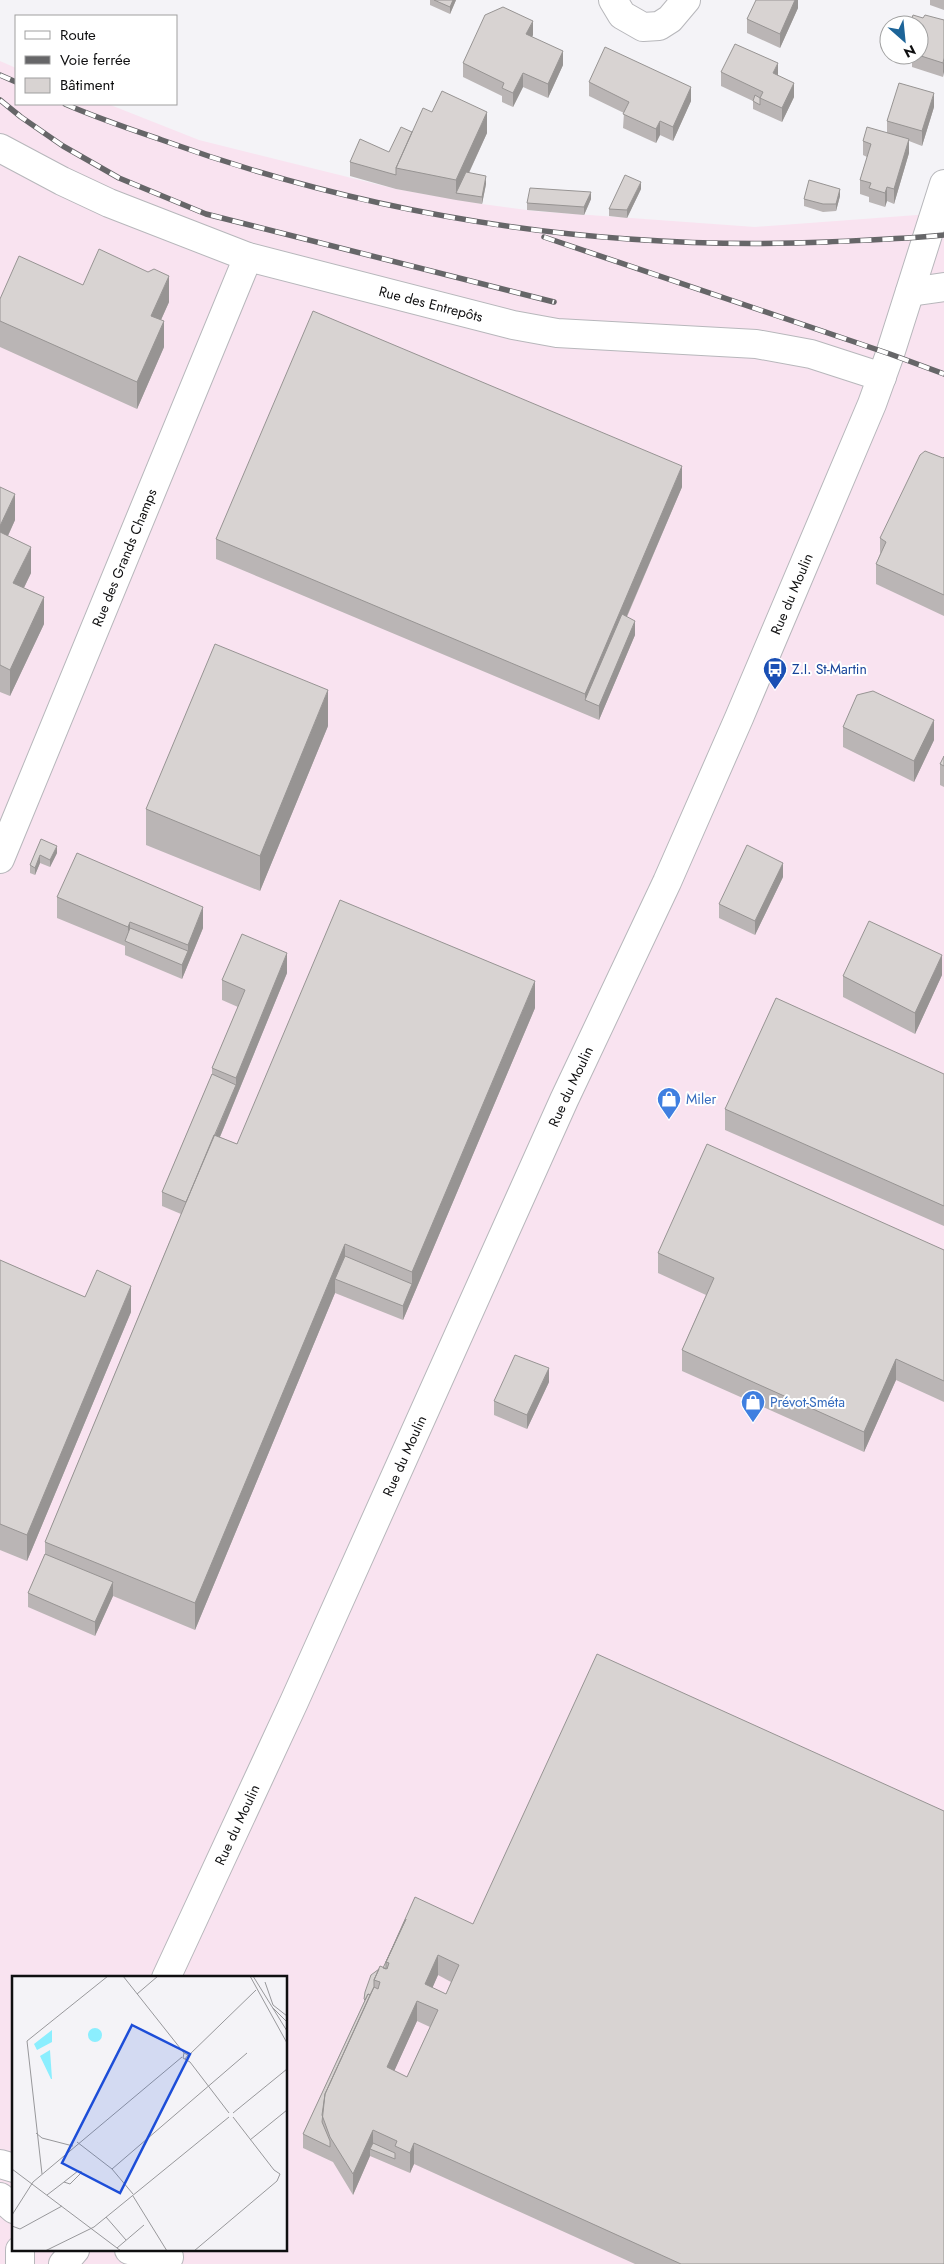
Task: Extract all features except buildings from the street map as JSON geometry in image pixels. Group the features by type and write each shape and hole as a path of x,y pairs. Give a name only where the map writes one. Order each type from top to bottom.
{"street":[{"path":"613,0 622,16 643,27 659,26 670,19 686,0"},
{"name":"Rue des Entrepôts","path":"0,148 62,181 109,203 248,257 513,325 557,333 756,344 811,354 882,377"},
{"name":"Rue du Moulin","path":"167,1976 294,1702 564,1100 666,882 739,718 882,377 944,184"},
{"name":"Rue des Grands Champs","path":"0,859 248,257"},
{"path":"910,292 944,287"},
{"path":"0,2197 12,2207"},
{"path":"63,2264 73,2252"},
{"path":"141,2252 171,2257"}],"shaded area":[{"path":"0,61 15,68 15,105 111,105 199,140 396,189 482,204 534,211 755,227 944,213 944,2264 0,2264"}],"railway":[{"path":"0,75 15,82"},
{"path":"0,100 63,146 119,178 206,214 554,302"},
{"path":"67,105 243,167 325,190 407,209 490,224 573,234 657,241 827,242 944,235"},
{"path":"544,237 944,374"}],"place":[{"name":"Z.I. St-Martin","path":"775,690"},
{"name":"Miler","path":"669,1120"},
{"name":"Prévot-Sméta","path":"753,1423"}]}
